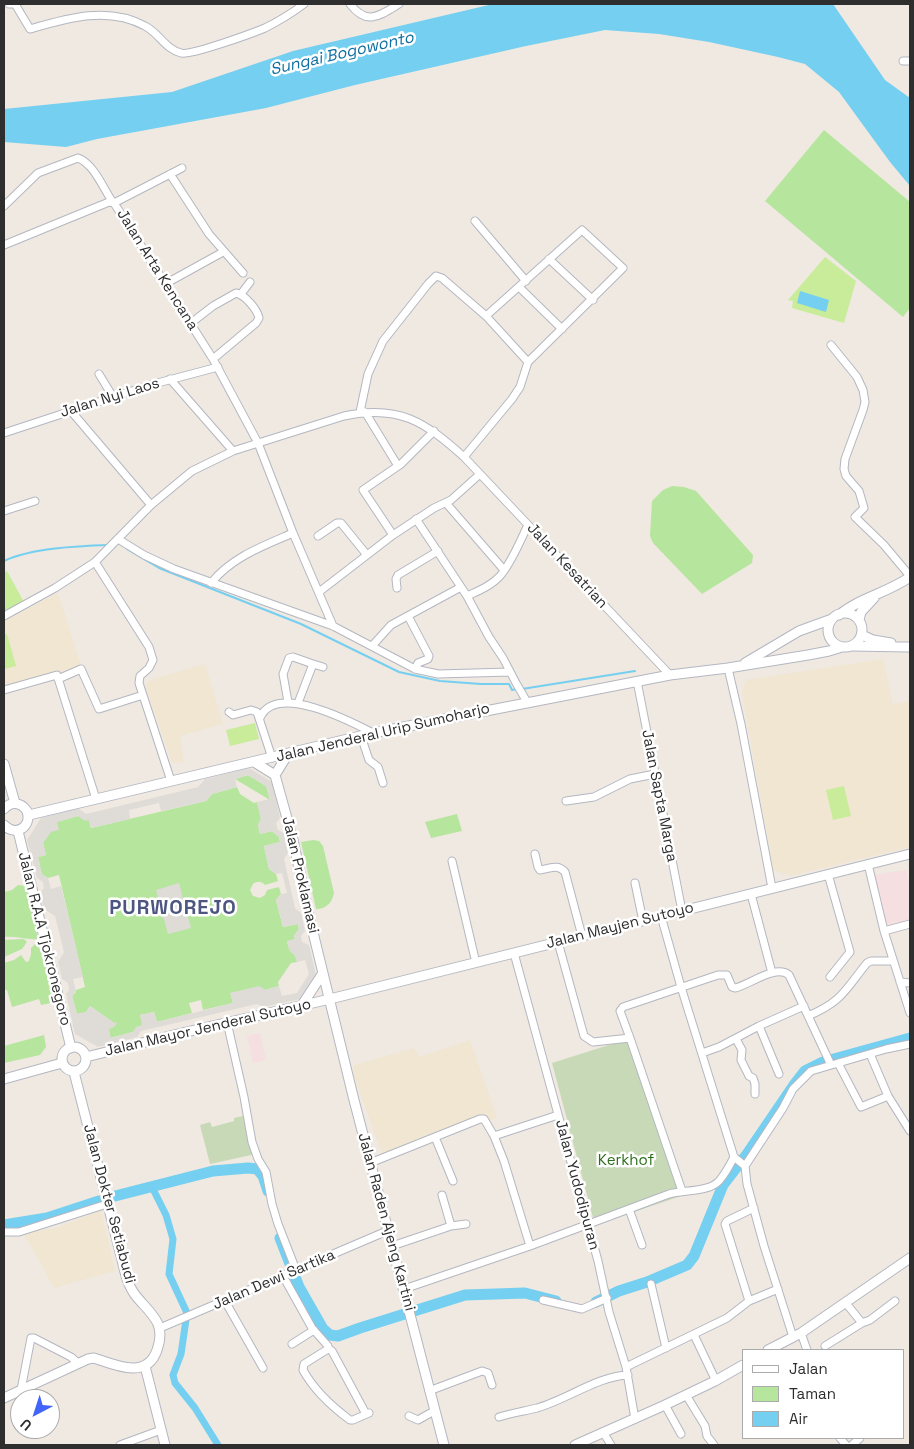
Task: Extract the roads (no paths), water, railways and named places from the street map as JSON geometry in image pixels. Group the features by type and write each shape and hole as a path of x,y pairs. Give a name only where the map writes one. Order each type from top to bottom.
{"main road":[{"path":"910,576 900,584 856,603 835,617 828,630 829,636 836,645 910,647"},
{"path":"859,620 861,612 878,595"},
{"path":"741,666 799,630 835,617 850,614 859,620 862,626 862,635 856,644 847,646"},
{"path":"862,635 878,641 910,647"},
{"name":"Jalan Jenderal Urip Sumoharjo","path":"29,815 526,698 670,675 741,666 821,653 847,646"},
{"path":"254,762 275,776 288,754"},
{"path":"4,764 15,803"},
{"name":"Jalan Proklamasi","path":"275,776 293,840 330,999"},
{"path":"4,809 8,805 15,803 22,806 29,815 28,823 22,830 10,830 4,825"},
{"name":"Jalan R.A.A Tjokronegoro","path":"18,831 71,1048"},
{"name":"Jalan Mayjen Sutoyo","path":"330,999 910,854"},
{"path":"302,1005 323,973"},
{"name":"Jalan Mayor Jenderal Sutoyo","path":"86,1057 330,999"},
{"name":"Jalan Raden Ajeng Kartini","path":"330,999 387,1231 408,1302 444,1445"},
{"path":"76,1047 82,1050 86,1057 83,1068 74,1072 67,1069 62,1063 63,1054 71,1048 76,1047"},
{"path":"4,1079 62,1063"},
{"name":"Jalan Dokter Setiabudi","path":"74,1072 128,1282 160,1328"},
{"path":"770,1349 797,1335 910,1258"},
{"path":"23,1389 88,1359 94,1358 135,1369 144,1366 152,1360 157,1352 160,1328"},
{"path":"144,1366 165,1445"},
{"path":"575,1445 716,1381 742,1366"}],"street":[{"path":"9,4 15,4 30,29 69,18 96,15 122,16 147,27 167,47 183,54 264,28 293,13 304,4"},
{"path":"350,4 362,16 374,17 399,4"},
{"path":"4,206 38,173 78,158 83,160 93,172 113,202 182,168"},
{"path":"170,174 200,222 223,252 243,273"},
{"name":"Jalan Arta Kencana","path":"4,245 113,202 218,367 258,443 293,533 333,626"},
{"path":"475,221 526,280"},
{"path":"464,457 512,399 520,387 528,362 593,300 623,268 584,230 580,231 486,316"},
{"path":"165,284 223,252"},
{"path":"549,258 593,300"},
{"path":"398,466 362,412 368,374 383,341 392,327 434,278 439,276 442,278 486,316 528,362"},
{"path":"240,294 250,282"},
{"path":"519,287 562,329"},
{"path":"191,323 236,293 240,294 259,315 258,321 213,359"},
{"path":"831,345 857,377 863,390 865,402 845,459 844,470 846,476 859,491 864,504 864,508 855,517 887,549 910,576"},
{"name":"Jalan Nyi Laos","path":"4,433 170,379 218,367"},
{"path":"99,374 113,398"},
{"path":"170,379 233,451"},
{"path":"71,411 151,505"},
{"name":"Jalan Kesatrian","path":"4,616 55,588 95,562 151,505 192,472 233,451 344,416 362,412 394,414 409,418 434,430 464,457 670,675"},
{"path":"393,535 363,490 410,456 434,430"},
{"path":"319,592 393,535 434,508 446,503 480,474"},
{"path":"4,511 35,501"},
{"path":"446,503 504,570"},
{"path":"416,519 467,596 488,637 503,658 516,684 526,698"},
{"path":"318,536 340,523 367,555"},
{"path":"467,596 492,583 504,570 528,525"},
{"path":"211,583 221,571 239,558 293,533"},
{"path":"118,538 144,554 174,568 333,626 415,669 438,674 510,672"},
{"path":"397,588 396,579 398,576 438,551"},
{"path":"95,562 149,647 153,660 139,679 171,781"},
{"path":"372,646 391,625 461,587"},
{"path":"408,616 429,656 428,659 418,663 415,669"},
{"path":"288,702 283,674 289,658 293,657 324,667"},
{"path":"298,703 314,664"},
{"path":"728,668 741,724 772,888"},
{"path":"58,679 81,669 99,709 143,695"},
{"path":"4,690 57,675 96,799"},
{"name":"Jalan Sapta Marga","path":"637,681 682,911"},
{"path":"260,718 266,709 288,702 298,703 373,733"},
{"path":"229,712 233,715 251,710 257,712 272,758"},
{"path":"361,736 369,760 378,767 383,783"},
{"path":"566,801 594,797 630,779 655,774"},
{"path":"535,854 540,870 553,866 561,868 565,872 582,936"},
{"path":"452,861 476,963"},
{"path":"868,864 884,932 910,1013"},
{"path":"828,874 850,952 830,977"},
{"path":"635,883 643,921"},
{"path":"751,894 772,973"},
{"path":"660,916 702,1052 747,1184 778,1289 797,1335 806,1349"},
{"path":"884,932 910,924"},
{"path":"558,942 584,1036 593,1042 630,1038"},
{"name":"Jalan Yudodipuran","path":"514,953 588,1225 607,1297 609,1312 626,1367 635,1419"},
{"path":"808,1016 839,999 867,963 871,961 893,961"},
{"path":"682,1191 620,1011 623,1007 726,974 732,987 735,988 772,973 782,972 788,974 831,1062 861,1107 888,1096"},
{"path":"900,982 910,983"},
{"path":"702,1052 719,1047 758,1026 804,1006"},
{"path":"228,1022 252,1142 258,1159 266,1172 278,1224 296,1270"},
{"path":"758,1026 779,1074"},
{"path":"736,1038 742,1050 741,1060 748,1076 752,1078 755,1084 755,1094"},
{"path":"404,1289 682,1191 705,1190 719,1181 740,1162 783,1108 793,1089 811,1072 831,1062 910,1044"},
{"path":"870,1054 888,1096 910,1131"},
{"path":"494,1136 558,1115"},
{"path":"370,1163 482,1119 486,1121 494,1136 511,1181 530,1246"},
{"path":"435,1137 453,1181"},
{"path":"442,1195 452,1226"},
{"path":"4,1232 19,1232 108,1204"},
{"path":"749,1301 725,1224 727,1221 754,1208"},
{"path":"629,1209 642,1245"},
{"path":"392,1246 452,1226 466,1224"},
{"name":"Jalan Dewi Sartika","path":"160,1328 387,1231"},
{"path":"284,1275 304,1316 332,1351 368,1414 350,1420 331,1405 309,1381 303,1370 304,1364 328,1348"},
{"path":"651,1284 666,1348"},
{"path":"626,1367 727,1318 749,1301 778,1289"},
{"path":"543,1300 582,1309 607,1297"},
{"path":"225,1301 263,1368"},
{"path":"845,1302 862,1323"},
{"path":"825,1346 870,1320 895,1302"},
{"path":"292,1344 314,1330"},
{"path":"694,1334 716,1381"},
{"path":"21,1389 30,1341 33,1337 71,1357 78,1363"},
{"path":"429,1391 482,1371 488,1373 492,1385"},
{"path":"499,1417 536,1408 606,1380 628,1375"},
{"path":"686,1395 705,1426 707,1436 714,1445"},
{"path":"665,1405 680,1434"},
{"path":"409,1416 418,1420 434,1411"},
{"path":"120,1445 161,1430"},
{"path":"603,1432 611,1445"}],"water":[{"name":"Sungai Bogowonto","path":"493,4 833,4 885,80 910,98 910,186 839,92 805,64 709,42 659,34 605,30 355,85 266,108 97,139 66,147 4,142 4,109 172,92 293,51"},
{"path":"800,291 829,300 826,312 797,303"}],"waterway":[{"path":"4,561 41,550 109,545"},
{"path":"127,549 159,568 301,624 399,672 440,681 509,684 512,690 517,689"},
{"path":"522,689 635,671"},
{"path":"596,1302 619,1291 647,1282 687,1265 694,1256 723,1185 805,1071 823,1062 910,1038"},
{"path":"115,1196 213,1171 248,1168 257,1169 263,1176 268,1191"},
{"path":"152,1187 166,1215 173,1239 169,1274 187,1313 181,1354 173,1375 175,1383 195,1408 218,1445"},
{"path":"4,1225 47,1218 99,1201"},
{"path":"280,1238 299,1287 323,1329 330,1335 338,1336 465,1295 525,1293 556,1301"}],"district":[{"name":"PURWOREJO","path":"173,909"}],"park label":[{"name":"Kerkhof","path":"626,1161"}]}
